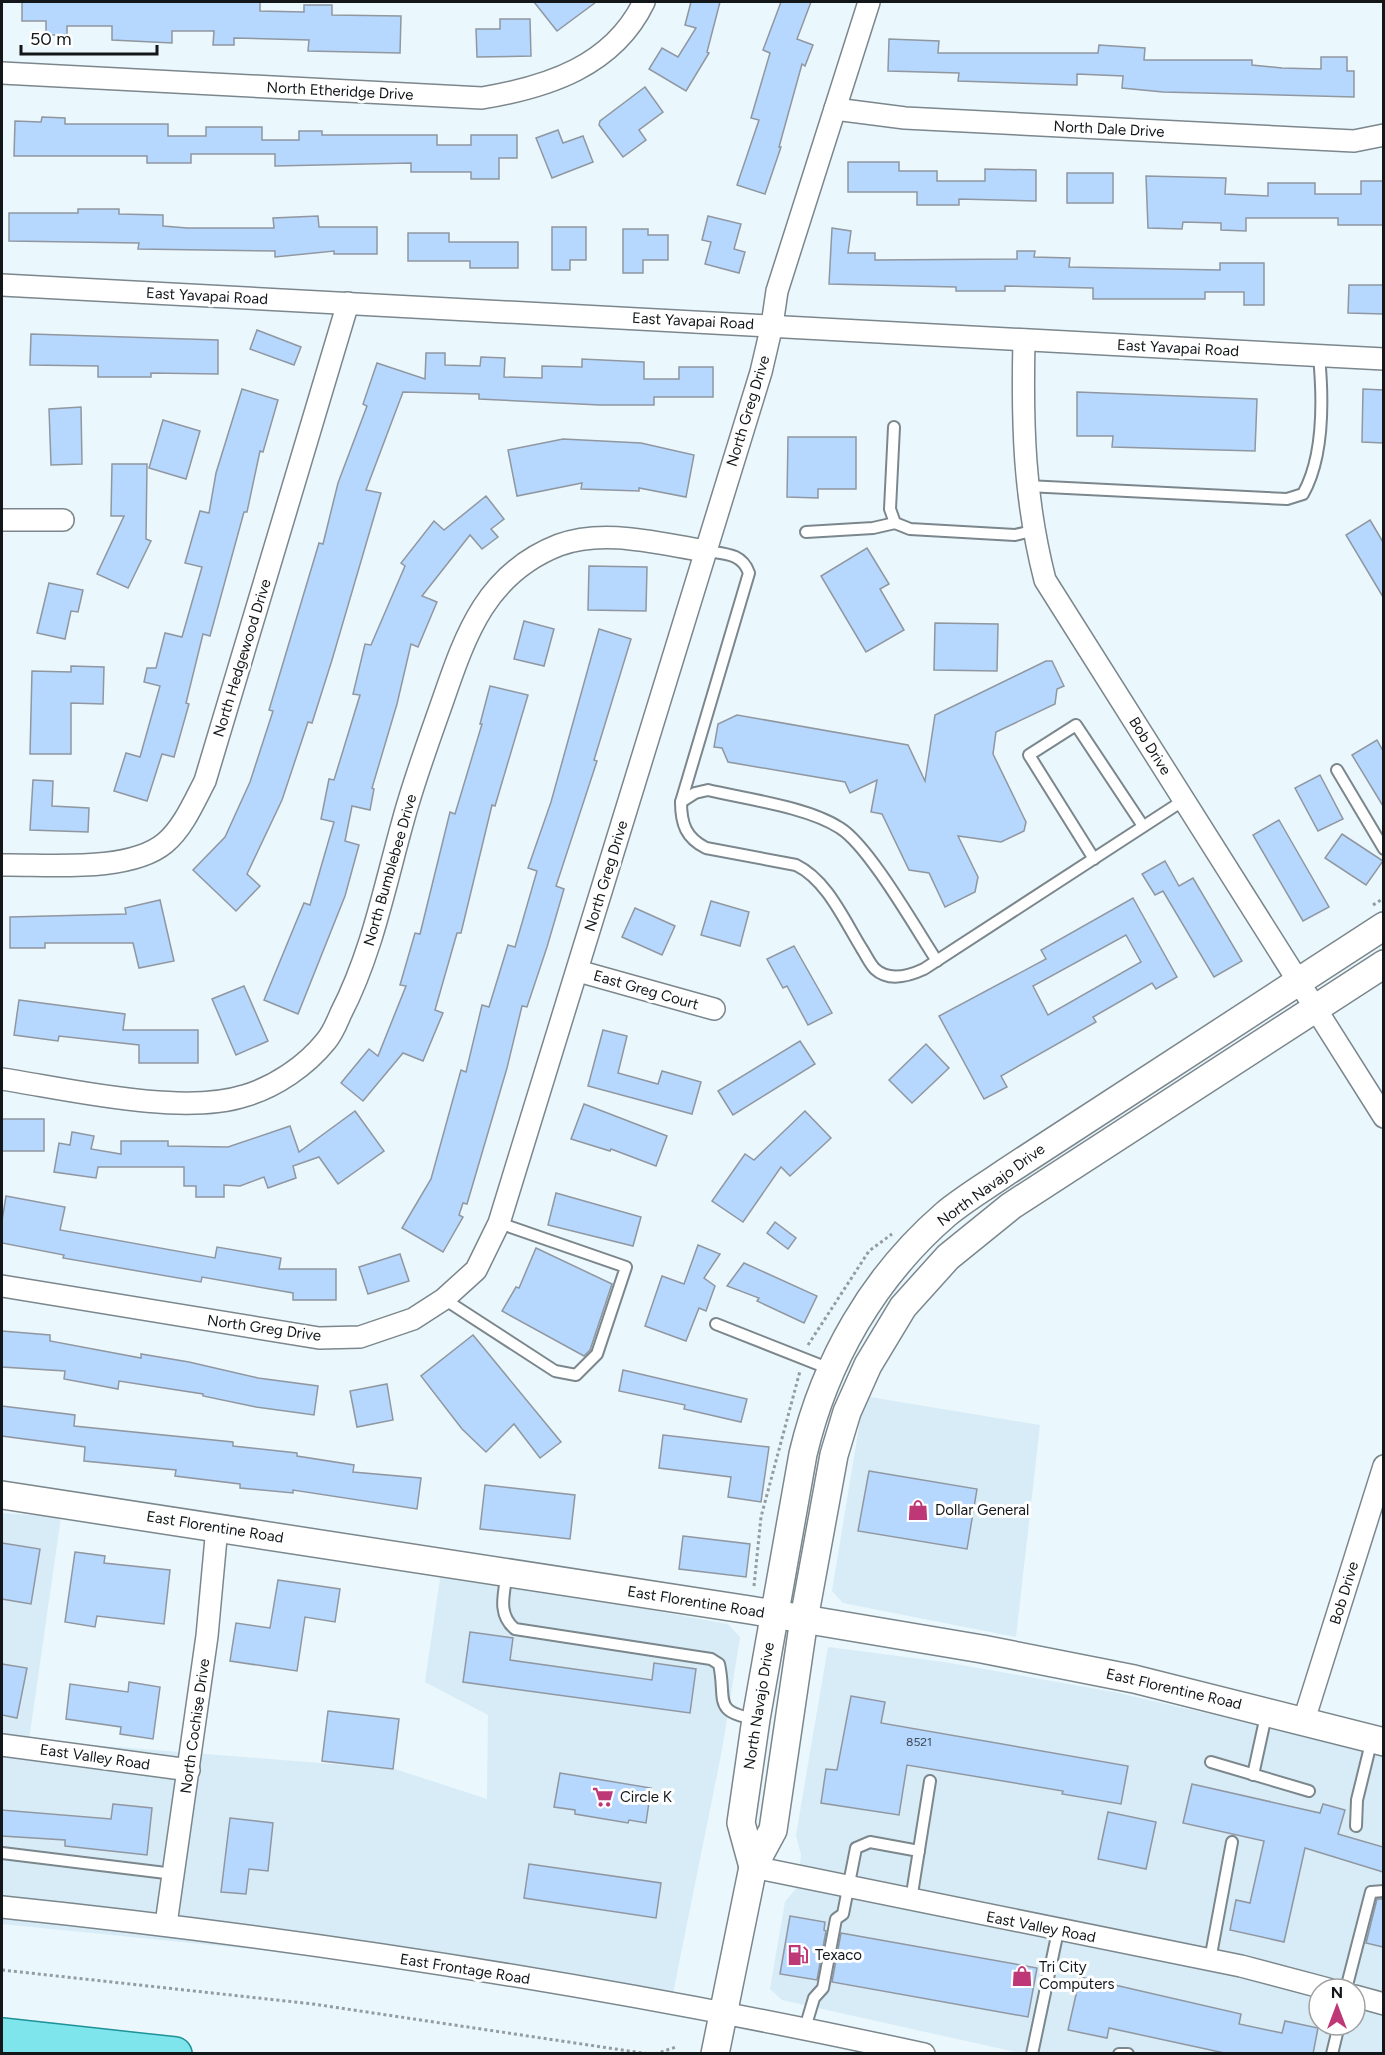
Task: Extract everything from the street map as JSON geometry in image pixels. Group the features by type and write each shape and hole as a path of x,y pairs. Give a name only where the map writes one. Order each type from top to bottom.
{"main road":[{"path":"2,2035 176,2054"}],"street":[{"name":"North Etheridge Drive","path":"2,72 482,98 527,90 576,72 610,46 637,16 644,2"},
{"name":"North Greg Drive","path":"2,1286 319,1338 360,1337 413,1319 444,1299 476,1270 499,1223 578,971 760,372 772,325 777,291 869,2"},
{"name":"North Dale Drive","path":"835,109 904,118 1354,141 1383,135"},
{"name":"East Yavapai Road","path":"2,285 1383,359"},
{"name":"North Hedgewood Drive","path":"2,865 110,862 140,857 165,843 190,811 205,781 348,303"},
{"name":"Bob Drive","path":"1024,340 1022,422 1027,486 1032,531 1045,580 1383,1117"},
{"path":"2,520 63,520"},
{"name":"North Bumblebee Drive","path":"2,1079 140,1101 198,1102 243,1097 290,1075 327,1040 348,999 367,952 409,800 465,637 488,598 517,567 560,545 610,536 706,550"},
{"name":"North Navajo Drive","path":"753,1867 741,1823 756,1719 803,1454 812,1416 830,1369 855,1322 882,1281 947,1213 1027,1158 1383,926"},
{"name":"North Navajo Drive","path":"715,2054 753,1867 773,1830 804,1619 834,1455 847,1412 868,1365 903,1307 948,1257 1011,1206 1383,964"},
{"name":"East Greg Court","path":"578,971 714,1009"},
{"path":"1027,1158 1044,1185"},
{"name":"Bob Drive","path":"1304,1720 1383,1466"},
{"name":"East Florentine Road","path":"2,1495 804,1619 1134,1679 1378,1740"},
{"name":"North Cochise Drive","path":"166,1924 207,1636 217,1527"},
{"name":"East Valley Road","path":"2,1744 189,1770"},
{"name":"East Valley Road","path":"753,1867 1058,1931 1210,1960 1307,1984"},
{"name":"East Frontage Road","path":"2,1907 166,1924 485,1972 725,2011 924,2054"},
{"path":"1367,1999 1383,2004"}],"lane":[{"path":"1027,486 1287,499 1303,494 1311,479 1321,415 1319,356"},
{"path":"894,427 890,508 895,523"},
{"path":"806,532 873,528 895,523 910,529 1015,535 1032,531"},
{"path":"706,550 737,556 746,564 749,573 681,802 682,824 694,842 706,848 796,865 807,870 825,890 876,969 887,975 909,976 937,961 1184,800"},
{"path":"1094,859 1029,754 1076,725 1143,826"},
{"path":"1337,770 1383,849"},
{"path":"681,802 695,793 708,790 819,817 842,828 862,848 937,961"},
{"path":"444,1299 555,1371 576,1375 597,1354 626,1267 499,1223"},
{"path":"716,1324 830,1369"},
{"path":"507,1572 502,1609 507,1622 516,1629 711,1659 719,1664 724,1706 733,1715 756,1719"},
{"path":"1253,1775 1267,1711"},
{"path":"1356,1826 1357,1800 1378,1740"},
{"path":"1210,1762 1309,1791"},
{"path":"911,1900 930,1781"},
{"path":"806,2028 814,1998 824,1988 836,1919 843,1914 856,1848 870,1842 919,1851"},
{"path":"1210,1960 1232,1842"},
{"path":"2,1853 174,1874"},
{"path":"1349,1977 1371,1892 1383,1891"},
{"path":"1032,2054 1058,1931"},
{"path":"1332,2054 1336,2037"},
{"path":"1119,2054 1128,2054"}],"path":[{"path":"2,1970 313,2004 649,2054"},
{"path":"655,2054 676,2047"}],"shaded area":[{"path":"864,1396 1040,1425 1016,1637 843,1603 832,1591"},
{"path":"2,1513 61,1517 29,1740 395,1769 487,1799 488,1715 425,1682 441,1572 728,1624 740,1637 722,1750 669,2013 330,1957 2,1924"},
{"path":"828,1647 944,1662 1114,1692 1383,1754 1383,2053 1020,2053 782,2000 770,1989 785,1902 798,1886 801,1855 796,1835"}],"building":[{"path":"22,2 260,2 260,11 304,12 304,5 332,5 332,15 401,16 400,53 308,51 309,40 234,38 234,45 213,45 214,31 172,31 172,43 112,40 112,26 67,26 67,35 46,35 46,21 22,21"},
{"path":"534,2 596,2 557,31"},
{"path":"691,2 720,2 707,52 709,53 686,91 649,69 662,48 678,57 696,28 685,25"},
{"path":"781,2 811,2 797,39 813,45 805,66 802,64 779,147 781,147 765,194 737,185 759,120 751,118 770,53 763,50"},
{"path":"500,19 530,19 531,56 477,57 476,29 500,29"},
{"path":"889,39 939,41 938,53 1098,53 1099,45 1145,48 1144,60 1252,60 1252,65 1282,68 1321,69 1321,57 1347,57 1347,71 1354,71 1354,97 1163,92 1122,88 1123,76 1077,74 1077,85 958,81 959,73 888,71"},
{"path":"645,87 663,112 639,130 646,140 623,157 599,125 600,121"},
{"path":"42,117 65,118 65,124 168,124 168,136 206,136 206,127 262,127 262,140 299,140 299,131 322,131 322,135 437,135 437,145 471,145 471,135 517,135 517,158 499,158 499,179 471,179 471,172 411,172 411,163 275,166 275,154 191,154 191,163 147,163 147,156 14,156 15,121 41,122"},
{"path":"558,130 563,143 583,136 593,162 552,178 536,138"},
{"path":"848,162 899,162 899,171 937,171 937,181 985,181 985,169 1036,170 1036,201 959,199 959,205 917,205 917,192 848,192"},
{"path":"1067,173 1113,173 1113,203 1067,203"},
{"path":"1146,176 1226,178 1225,194 1268,196 1268,183 1315,183 1315,194 1361,194 1361,181 1383,181 1383,225 1338,225 1338,218 1246,218 1246,231 1221,230 1221,223 1183,222 1182,229 1148,228"},
{"path":"78,209 119,209 119,214 163,215 163,226 187,228 274,228 273,218 318,216 319,227 377,227 377,254 334,254 334,251 275,257 275,251 138,249 139,243 9,241 9,213 78,213"},
{"path":"708,216 741,224 734,249 745,252 739,273 705,264 711,242 702,240"},
{"path":"552,227 586,227 586,260 570,260 570,270 552,270"},
{"path":"832,228 851,231 848,253 875,253 875,260 1017,259 1017,251 1035,251 1034,257 1070,258 1069,267 1220,270 1220,263 1264,263 1264,305 1244,305 1244,292 1205,292 1205,299 1093,299 1093,288 1005,286 1005,291 956,291 956,287 829,284"},
{"path":"623,229 648,229 648,235 668,235 668,260 643,260 643,273 623,273"},
{"path":"408,233 449,233 449,242 518,242 518,268 470,268 470,261 408,261"},
{"path":"1349,285 1383,285 1383,314 1348,313"},
{"path":"257,330 301,347 294,365 250,349"},
{"path":"31,334 218,340 218,374 151,373 151,377 98,377 98,366 30,365"},
{"path":"426,353 445,353 445,365 480,366 481,357 505,358 504,377 542,378 542,366 582,367 582,359 644,362 644,379 679,379 679,367 713,367 713,397 654,397 654,405 600,405 479,399 479,394 403,392 366,490 381,493 312,723 308,722 282,800 247,874 260,886 236,911 193,870 225,837 250,782 273,711 269,710 319,543 323,544 338,483 367,406 363,404 377,363 425,379"},
{"path":"242,389 278,400 263,452 260,451 247,512 244,512 210,636 203,634 186,703 189,704 174,757 162,754 147,801 114,791 126,753 140,757 160,686 144,682 147,668 156,668 165,633 182,637 202,567 185,563 200,511 209,513 216,473"},
{"path":"1363,389 1383,390 1383,443 1362,442"},
{"path":"1077,392 1257,399 1255,451 1112,447 1113,436 1077,436"},
{"path":"81,407 82,464 51,465 49,409"},
{"path":"163,420 200,431 186,479 149,468"},
{"path":"788,437 856,437 856,489 818,489 818,498 787,497"},
{"path":"563,439 641,443 694,455 686,497 639,488 639,491 581,489 582,483 517,496 508,450"},
{"path":"112,464 147,464 146,539 151,541 128,588 97,574 124,516 111,516"},
{"path":"486,496 504,519 491,529 498,537 482,549 470,535 422,596 437,602 418,647 411,644 397,704 372,788 374,789 370,810 352,806 345,841 359,845 345,896 298,1014 264,1000 304,903 310,905 334,822 321,819 329,779 334,780 360,695 353,694 365,644 371,645 405,566 401,563 434,521 444,530"},
{"path":"1370,520 1383,542 1383,597 1346,535"},
{"path":"867,548 889,584 880,589 904,630 866,652 821,576"},
{"path":"589,566 647,567 646,611 588,610"},
{"path":"49,583 83,590 78,612 71,611 65,639 37,633"},
{"path":"524,621 554,629 544,666 514,659"},
{"path":"935,623 998,624 997,671 934,670"},
{"path":"599,629 631,639 594,760 597,761 556,886 564,889 547,947 527,1007 522,1006 507,1068 467,1204 463,1203 459,1215 463,1217 443,1252 402,1228 431,1179 461,1070 466,1072 482,1005 489,1007 508,945 515,947 537,871 528,868 551,802"},
{"path":"1046,661 1052,661 1064,686 1057,689 1055,704 996,732 993,754 1026,822 1024,831 1001,842 958,836 978,877 975,892 945,907 929,873 909,870 882,814 871,812 877,780 850,793 845,782 728,762 722,748 714,747 718,724 737,715 908,745 925,781 935,715"},
{"path":"71,666 104,667 103,704 71,703 71,754 30,754 32,671 71,672"},
{"path":"490,686 528,695 495,806 492,805 461,933 457,933 435,1010 443,1013 423,1061 403,1053 363,1101 341,1083 369,1049 378,1056 406,986 400,985 415,933 420,934 450,812 455,814 482,724 480,724"},
{"path":"1377,740 1383,751 1383,806 1352,755"},
{"path":"1320,775 1343,819 1318,831 1295,788"},
{"path":"33,780 53,781 52,806 89,808 88,832 30,830"},
{"path":"1279,820 1329,907 1303,921 1253,835"},
{"path":"1342,834 1383,861 1366,885 1325,858"},
{"path":"1165,861 1179,886 1193,878 1242,961 1214,977 1163,891 1155,895 1142,874"},
{"path":"1133,898 1177,977 1156,989 1152,983 1093,1017 1096,1022 1001,1076 1007,1087 984,1099 939,1016 1046,959 1041,950","holes":["1126,935 1141,962 1048,1015 1033,986"]},
{"path":"160,900 174,961 139,968 133,943 45,943 45,948 10,948 10,917 126,914 125,908"},
{"path":"711,901 749,912 740,946 701,935"},
{"path":"635,908 675,926 662,955 622,937"},
{"path":"794,946 832,1013 808,1025 787,986 783,988 767,959"},
{"path":"244,986 268,1041 236,1055 212,999"},
{"path":"19,1000 125,1014 123,1030 198,1030 198,1063 139,1063 139,1045 59,1036 58,1041 14,1035"},
{"path":"603,1030 627,1036 618,1073 658,1084 662,1071 701,1082 692,1114 588,1086"},
{"path":"800,1041 815,1064 733,1115 718,1091"},
{"path":"926,1044 949,1068 912,1103 889,1080"},
{"path":"584,1104 667,1136 656,1166 611,1149 610,1151 571,1139"},
{"path":"355,1111 384,1151 338,1184 319,1157 293,1166 296,1178 268,1188 264,1177 240,1186 224,1185 224,1197 196,1197 196,1186 184,1186 184,1167 98,1167 96,1178 54,1172 59,1143 70,1145 72,1132 94,1136 91,1149 121,1154 121,1141 168,1141 168,1146 228,1147 290,1126 299,1152"},
{"path":"805,1111 831,1138 790,1176 781,1167 743,1222 712,1201 745,1154 754,1160"},
{"path":"2,1119 44,1119 44,1151 2,1151"},
{"path":"556,1193 641,1217 633,1246 548,1225"},
{"path":"6,1196 65,1207 60,1230 215,1258 217,1247 281,1258 279,1269 336,1269 336,1300 293,1300 293,1293 202,1277 201,1282 63,1258 64,1255 2,1243 2,1221"},
{"path":"775,1222 796,1238 788,1249 767,1233"},
{"path":"698,1245 720,1254 704,1278 715,1286 706,1311 699,1308 686,1341 645,1326 662,1276 684,1284"},
{"path":"536,1248 612,1284 590,1350 584,1356 502,1311 516,1287 519,1288"},
{"path":"400,1254 409,1281 368,1294 359,1267"},
{"path":"744,1263 817,1296 804,1323 757,1301 759,1298 727,1286"},
{"path":"2,1331 50,1335 50,1341 141,1358 141,1354 189,1362 258,1378 318,1386 314,1415 256,1407 203,1396 203,1394 119,1381 118,1389 64,1379 65,1371 2,1367"},
{"path":"473,1335 561,1442 540,1458 514,1424 486,1452 462,1429 421,1376"},
{"path":"623,1370 747,1399 741,1422 684,1409 685,1405 619,1391"},
{"path":"387,1384 393,1420 357,1427 350,1391"},
{"path":"2,1406 75,1415 74,1426 233,1442 233,1446 297,1453 297,1456 354,1465 353,1472 421,1478 417,1509 293,1490 293,1493 240,1488 240,1484 175,1476 176,1470 84,1461 85,1447 2,1436"},
{"path":"663,1435 769,1447 761,1502 728,1497 731,1477 659,1468"},
{"name":"Dollar General","path":"869,1471 977,1489 967,1549 858,1531"},
{"path":"485,1485 575,1495 570,1539 480,1529"},
{"path":"683,1536 750,1544 746,1577 679,1569"},
{"path":"2,1543 40,1549 31,1604 2,1599"},
{"path":"75,1552 105,1556 104,1563 170,1570 164,1624 97,1616 95,1627 65,1622"},
{"path":"278,1580 340,1589 335,1622 305,1617 297,1671 230,1661 236,1623 270,1628"},
{"path":"470,1632 513,1638 510,1660 652,1680 654,1663 696,1669 690,1713 463,1682"},
{"path":"2,1664 27,1668 17,1718 2,1715"},
{"path":"129,1682 160,1687 153,1739 120,1734 121,1727 66,1719 70,1684 128,1692"},
{"path":"851,1696 885,1702 881,1723 1128,1766 1121,1804 1062,1794 1063,1791 907,1765 899,1815 821,1803 826,1769 837,1770"},
{"path":"328,1711 399,1719 393,1769 322,1761"},
{"name":"Circle K","path":"560,1773 651,1788 646,1823 629,1820 628,1823 575,1814 575,1810 554,1807"},
{"path":"1192,1784 1320,1813 1323,1804 1345,1810 1338,1834 1383,1847 1383,1872 1305,1848 1284,1942 1230,1930 1236,1900 1250,1903 1264,1841 1183,1823"},
{"path":"113,1804 152,1808 147,1855 65,1846 65,1840 2,1836 2,1810 111,1819"},
{"path":"1108,1812 1156,1822 1146,1869 1098,1859"},
{"path":"230,1818 273,1823 268,1871 249,1869 246,1894 221,1892"},
{"path":"529,1864 661,1883 656,1918 524,1898"},
{"path":"1377,1899 1383,1899 1383,1947 1366,1943"},
{"path":"790,1916 825,1922 824,1930 826,1931 817,1980 780,1974"},
{"path":"841,1933 1037,1968 1028,2017 832,1982"},
{"path":"1080,1977 1241,2014 1239,2024 1282,2033 1285,2021 1307,2026 1307,2037 1316,2037 1313,2054 1229,2054 1109,2028 1107,2038 1068,2030"}],"place":[{"name":"Dollar General","path":"918,1510"},
{"name":"Circle K","path":"603,1797"},
{"name":"Texaco","path":"798,1955"},
{"name":"Tri City Computers","path":"1022,1976"}]}
